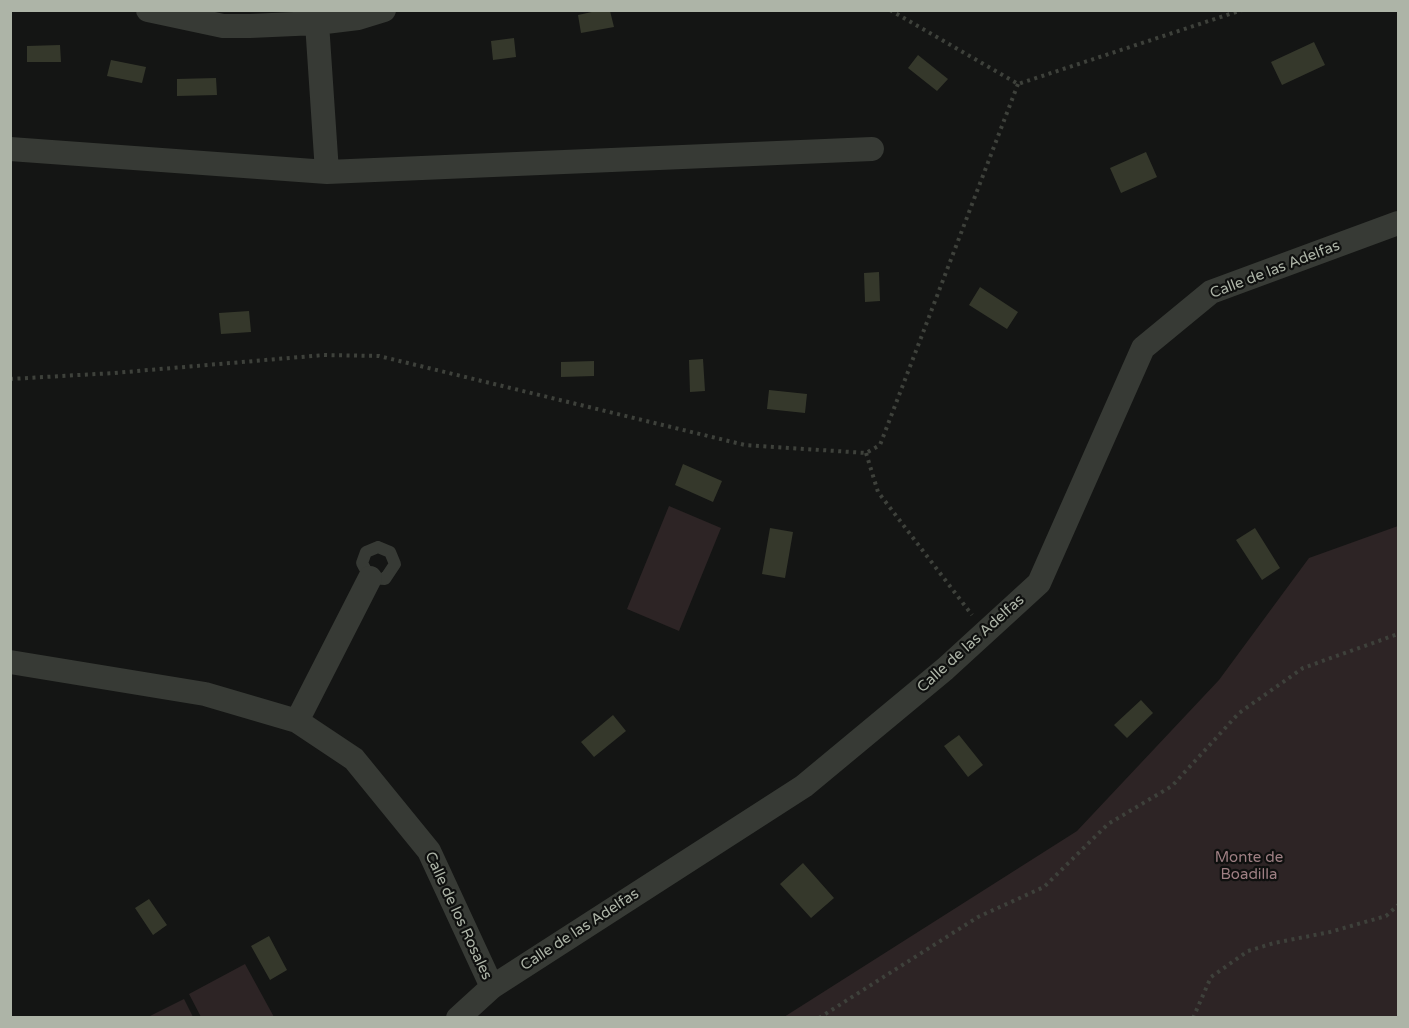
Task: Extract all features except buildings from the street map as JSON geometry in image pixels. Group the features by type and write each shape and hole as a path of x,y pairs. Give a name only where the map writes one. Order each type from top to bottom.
{"street":[{"path":"148,10 223,26 317,23 384,10"},
{"path":"317,23 327,171"},
{"path":"10,148 327,171 872,149"},
{"name":"Calle de las Adelfas","path":"458,1017 492,987 804,786 986,632 1039,583 1143,348 1211,292 1398,223"},
{"path":"297,721 370,578"},
{"name":"Calle de los Rosales","path":"10,662 205,694 297,721 354,759 429,851 492,987"}],"path":[{"path":"890,10 1018,84 1242,10"},
{"path":"10,379 114,373 324,355 379,356 745,445 866,453 880,445 1018,84"},
{"path":"866,453 878,492 986,632"},
{"path":"819,1017 978,917 1044,887 1107,824 1172,786 1239,713 1303,668 1398,634"},
{"path":"1193,1017 1211,977 1248,951 1274,943 1330,933 1386,916 1398,905"}],"green space":[{"path":"669,506 721,528 679,631 627,609"},
{"name":"Monte de Boadilla","path":"1398,526 1398,1017 784,1017 1077,831 1219,680 1309,558"},
{"path":"245,964 274,1017 201,1017 189,994"},
{"path":"184,999 193,1017 148,1017"}],"shaded area":[{"path":"601,10 610,11 614,27 581,33 578,15"},
{"path":"514,38 516,57 493,60 491,41"},
{"path":"1314,42 1325,65 1282,85 1271,62"},
{"path":"60,45 61,62 27,62 27,46"},
{"path":"918,55 948,79 937,91 908,68"},
{"path":"111,60 146,67 142,83 107,76"},
{"path":"216,78 217,95 177,96 177,79"},
{"path":"1146,152 1157,177 1121,193 1110,168"},
{"path":"879,272 880,301 865,302 864,273"},
{"path":"980,287 1018,312 1007,329 969,305"},
{"path":"249,311 251,332 221,334 219,313"},
{"path":"703,359 705,391 690,392 689,360"},
{"path":"594,361 594,376 561,377 561,362"},
{"path":"769,390 807,394 805,413 767,409"},
{"path":"683,464 722,481 713,502 675,485"},
{"path":"770,528 793,532 785,578 762,574"},
{"path":"1255,528 1280,568 1262,580 1236,540"},
{"path":"1141,700 1153,713 1127,738 1114,725"},
{"path":"613,715 626,731 594,757 581,742"},
{"path":"959,735 983,765 968,777 944,746"},
{"path":"803,863 834,898 811,918 780,884"},
{"path":"149,899 167,925 153,935 135,908"},
{"path":"269,936 287,970 270,980 251,946"}]}
